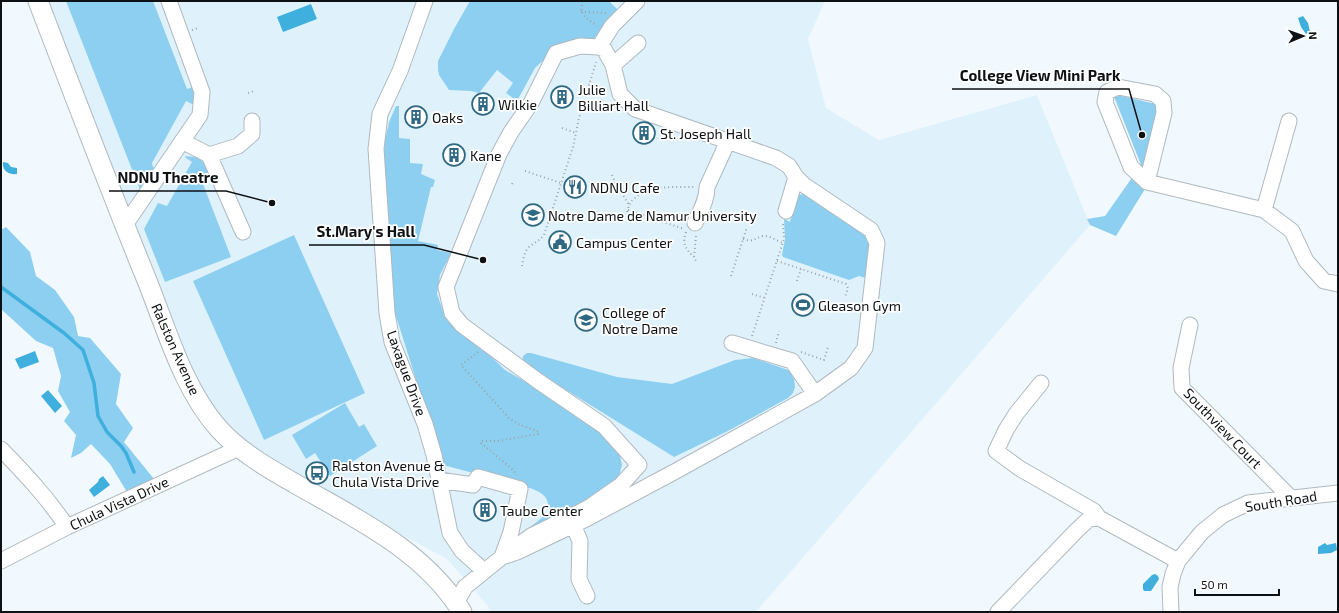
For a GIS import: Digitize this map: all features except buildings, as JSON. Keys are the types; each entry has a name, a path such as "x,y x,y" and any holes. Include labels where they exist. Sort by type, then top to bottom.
{"main road":[{"name":"Ralston Avenue","path":"38,1 124,225 181,365 197,398 220,429 239,448 281,476 373,528 393,542 412,556 430,573 459,607"}],"street":[{"path":"124,225 200,115 202,92 169,1"},
{"name":"Laxague Drive","path":"425,1 400,71 380,114 376,149 387,313 392,342 425,424 434,455 450,533 462,550 484,571"},
{"path":"459,607 465,587 484,571 531,536 578,514 591,506 621,484 638,465 604,426 538,381 462,325 452,313 446,287 499,154 511,132 531,103 556,53 580,46 602,42 612,26 637,1"},
{"path":"502,557 518,552 580,522 815,394 851,368 865,348 878,244 871,230 804,185 796,177 790,166 776,158 635,109 620,94 613,65 604,49 602,42"},
{"path":"613,65 638,43"},
{"path":"1146,182 1164,113 1163,101 1155,94 1118,87 1107,92 1105,102 1131,167 1146,182 1264,210 1292,231 1306,261 1324,281 1338,284"},
{"path":"209,155 238,146 252,134 252,121"},
{"path":"1264,210 1289,121"},
{"path":"182,141 209,155 243,232"},
{"path":"695,223 705,203 707,187 728,141"},
{"path":"786,211 796,177"},
{"name":"Southview Court","path":"1190,325 1181,368 1182,388 1292,498"},
{"path":"732,342 792,361 815,394"},
{"path":"1041,383 1016,414 996,451 1019,468 1094,511 1099,518 1178,561"},
{"name":"Chula Vista Drive","path":"1,561 67,527 239,448"},
{"path":"1,449 53,506 67,527"},
{"path":"439,480 473,485 478,477 520,489 511,532 502,557"},
{"name":"South Road","path":"1171,612 1170,587 1178,561 1202,532 1223,515 1248,503 1338,493"},
{"path":"998,612 1077,530 1089,519 1099,518"},
{"path":"580,522 579,579 588,596"}],"path":[{"path":"580,10 583,1"},
{"path":"580,10 585,12 625,13"},
{"path":"522,266 525,252 544,235 561,183 602,42 600,28 586,18 580,10"},
{"path":"248,93 254,91"},
{"path":"562,128 576,133"},
{"path":"525,170 561,183"},
{"path":"612,175 614,182 629,205"},
{"path":"697,264 683,240 686,230 628,211 629,205 634,198 650,190 681,187 707,187"},
{"path":"752,338 784,239 783,220 786,211"},
{"path":"694,257 696,242 695,223"},
{"path":"731,276 747,228"},
{"path":"743,238 751,241 766,236 782,243"},
{"path":"777,261 846,284 848,288 845,297"},
{"path":"787,268 788,264"},
{"path":"797,281 801,269"},
{"path":"752,294 765,298"},
{"path":"776,343 779,331"},
{"path":"488,344 461,365 509,418 518,424 539,432 538,434 498,441 481,441 481,443 517,475 521,482 520,489"}],"shaded area":[{"name":"College of Notre Dame","path":"38,1 825,1 808,39 826,108 879,140 1037,95 1090,225 756,612 489,612 488,606 447,559 232,444 203,415"},
{"path":"66,1 153,1 187,89 195,86 194,105 186,101 152,163 153,167 159,171 142,195"},
{"path":"470,1 609,1 619,11 597,38 571,44 552,52 535,68 517,101 506,93 513,83 497,70 479,93 449,90 439,75 438,61"},
{"path":"311,4 317,19 283,32 277,17"},
{"path":"1303,16 1308,23 1310,32 1306,34 1301,27 1298,18"},
{"path":"1113,94 1160,105 1145,189 1116,236 1090,225 1087,219 1105,216 1141,165"},
{"path":"396,106 399,106 399,138 410,139 410,163 423,164 421,174 435,180 433,187 431,187 418,241 438,245 437,250 451,253 440,275 437,294 442,308 450,319 464,330 505,370 562,403 612,442 620,456 622,465 619,476 612,487 520,535 548,513 547,500 542,494 530,488 443,465 395,313 385,217 383,163 385,141 389,122"},
{"path":"185,156 198,158 203,161 209,172 200,176 231,257 165,282 144,229 158,203 167,206 192,162"},
{"path":"3,162 8,163 11,167 17,168 17,174 7,172 4,168"},
{"path":"804,194 864,232 871,242 869,279 859,276 849,280 783,257 782,255 785,239 784,219 790,222 797,195"},
{"path":"6,227 30,252 36,276 55,290 74,317 78,336 90,338 121,374 116,404 133,428 124,442 154,479 127,492 110,464 91,444 81,453 71,458 76,435 64,421 70,412 58,391 61,376 53,348 36,341 1,309 1,230"},
{"path":"294,235 365,393 264,440 193,281"},
{"path":"35,351 39,362 20,369 15,359"},
{"path":"527,353 617,377 672,384 735,360 753,358 788,370 794,379 795,387 793,393 788,398 728,431 674,457 534,370 523,360 523,356"},
{"path":"48,390 62,406 55,413 41,396"},
{"path":"345,403 359,427 364,424 377,446 330,476 315,453 306,459 292,435"},
{"path":"103,476 110,485 94,497 89,490"},
{"path":"1325,543 1327,545 1336,543 1337,550 1331,553 1318,554 1318,547"},
{"path":"1155,574 1159,579 1151,591 1144,591 1143,584"}],"waterway":[{"path":"1,287 64,333 83,350 94,383 98,416 107,432 126,453 134,472"}],"place":[{"name":"Julie Billiart Hall","path":"562,97"},
{"name":"Wilkie","path":"483,104"},
{"name":"Oaks","path":"416,117"},
{"name":"St. Joseph Hall","path":"644,133"},
{"name":"College View Mini Park","path":"1142,135"},
{"name":"Kane","path":"454,155"},
{"name":"NDNU Cafe","path":"575,187"},
{"name":"NDNU Theatre","path":"272,203"},
{"name":"Notre Dame de Namur University","path":"533,215"},
{"name":"Campus Center","path":"560,242"},
{"name":"St.Mary's Hall","path":"483,260"},
{"name":"Gleason Gym","path":"803,305"},
{"name":"College of Notre Dame","path":"586,320"},
{"name":"Ralston Avenue & Chula Vista Drive","path":"317,473"},
{"name":"Taube Center","path":"485,510"}]}
